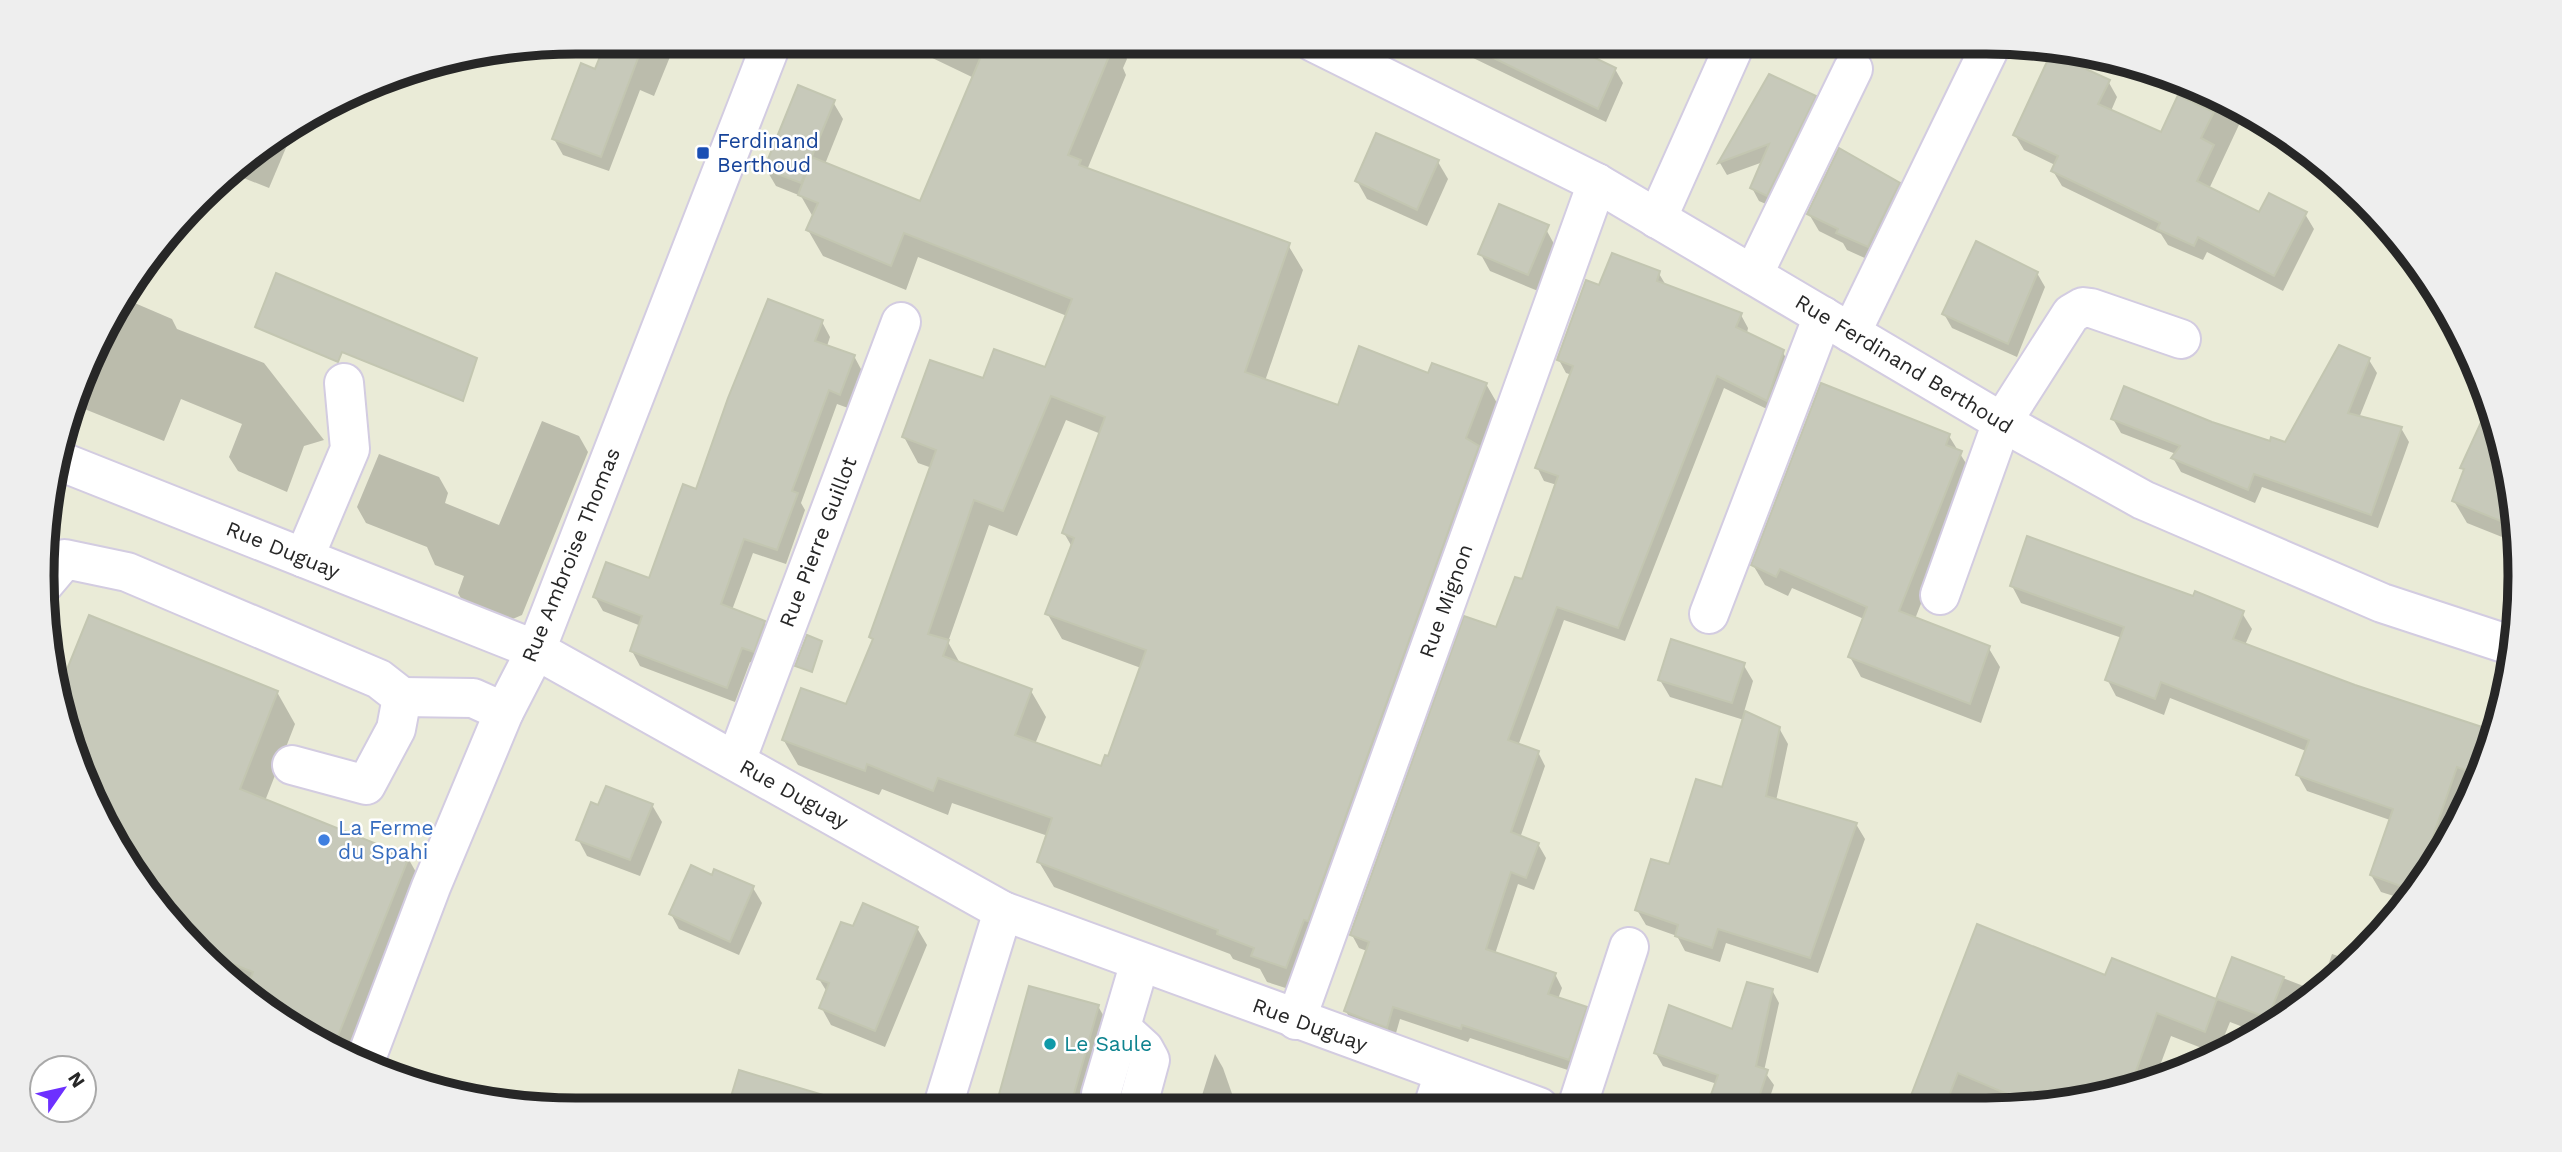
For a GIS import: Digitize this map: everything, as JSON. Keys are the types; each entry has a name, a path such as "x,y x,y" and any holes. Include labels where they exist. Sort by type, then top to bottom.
{"street":[{"name":"Rue Ambroise Thomas","path":"367,1054 431,887 504,712 536,650 767,54"},
{"name":"Rue Ferdinand Berthoud","path":"1337,54 1597,183 2002,422 2143,500 2382,603 2503,643"},
{"path":"1657,219 1731,54"},
{"path":"1709,614 1837,325 1986,54"},
{"path":"1753,275 1853,69"},
{"name":"Rue Mignon","path":"1296,1020 1597,183"},
{"path":"1940,595 2002,422 2071,314 2083,307 2181,339"},
{"name":"Rue Pierre Guillot","path":"736,761 901,322"},
{"path":"304,558 349,449 344,383"},
{"name":"Rue Duguay","path":"66,464 536,650 1003,911 1296,1020 1439,1090 1486,1098"},
{"path":"54,572 65,559 127,572 379,679 402,697 473,698 504,712"},
{"path":"292,765 366,785 396,729 402,697"},
{"path":"945,1098 1003,911"},
{"path":"1580,1098 1629,947"},
{"path":"1101,1094 1140,962"},
{"path":"1121,1028 1144,1049 1150,1060 1140,1098"}],"building":[{"path":"601,54 640,54 601,157 552,139 581,63 595,69"},
{"path":"982,54 1110,54 1068,155 1081,160 1079,165 1290,243 1245,372 1338,405 1359,346 1428,373 1432,363 1487,383 1466,438 1479,446 1308,921 1304,920 1286,968 1251,956 1254,948 1217,934 1218,930 1037,862 1052,818 938,778 933,791 867,764 865,771 782,740 801,688 846,704 873,639 869,637 936,450 902,437 930,360 983,378 994,349 1045,367 1072,299 904,233 891,266 806,230 818,203 798,195 812,157 920,201","holes":["1051,396 1105,417 1062,533 1074,538 1045,614 1146,650 1108,756 1105,755 1101,766 1015,735 1032,689 943,656 949,640 928,634 974,500 1003,511"]},
{"path":"1486,54 1587,54 1616,68 1598,109"},
{"path":"2049,58 2069,61 2110,80 2098,104 2161,132 2178,95 2214,112 2201,138 2214,145 2197,181 2259,212 2269,193 2307,212 2274,276 2198,237 2194,246 2157,229 2160,223 2051,171 2058,156 2013,135"},
{"path":"1769,74 1816,96 1767,196 1750,188 1769,144 1718,163"},
{"path":"798,85 835,100 801,183 764,169"},
{"path":"1376,133 1439,160 1417,210 1355,181"},
{"path":"1839,148 1900,183 1868,247 1836,233 1838,229 1807,214"},
{"path":"1499,204 1549,225 1528,275 1478,254"},
{"path":"1976,241 2038,272 2008,344 1942,314"},
{"path":"1612,253 1660,271 1657,281 1742,313 1736,327 1784,350 1767,401 1717,376 1618,628 1557,607 1508,740 1539,751 1511,832 1539,843 1526,878 1511,872 1486,949 1556,973 1548,994 1587,1007 1569,1060 1462,1025 1461,1029 1393,1007 1387,1028 1344,1011 1369,942 1350,935 1464,616 1496,627 1515,577 1522,579 1558,476 1535,468 1573,366 1557,360 1586,280 1599,285"},
{"path":"276,273 477,358 463,401 342,352 338,362 255,327"},
{"path":"768,299 823,320 815,341 855,355 840,395 829,390 792,491 798,493 777,550 744,539 721,604 765,621 754,652 742,648 727,688 630,651 642,616 593,597 606,562 649,578 683,484 696,489 728,398"},
{"path":"2339,345 2370,358 2348,413 2402,427 2371,515 2254,474 2248,490 2171,458 2180,446 2111,419 2124,386 2212,422 2270,441 2271,437 2285,442"},
{"path":"1821,383 1950,434 1946,445 1962,451 1899,611 1990,646 1970,704 1848,657 1867,607 1780,569 1776,577 1751,565"},
{"path":"2483,418 2498,474 2505,523 2452,501 2464,469 2460,468"},
{"path":"2027,536 2193,596 2195,591 2244,611 2233,639 2355,685 2485,728 2470,772 2457,767 2426,856 2405,888 2370,875 2393,809 2296,775 2309,740 2161,682 2155,699 2105,680 2124,627 2010,586"},
{"path":"89,615 278,691 240,789 409,857 337,1040 258,990 249,982 253,972 224,960 162,894 124,837 108,807 82,744 64,677"},
{"path":"807,635 822,641 812,672 795,666"},
{"path":"1671,639 1745,663 1732,703 1658,680"},
{"path":"1745,711 1780,727 1766,796 1857,823 1810,958 1718,929 1712,948 1675,936 1678,925 1635,910 1651,859 1669,864 1696,779 1722,787"},
{"path":"606,786 653,804 630,860 576,840 591,802 598,805"},
{"path":"691,865 712,875 714,869 754,886 730,942 669,914"},
{"path":"863,903 918,927 875,1031 819,1008 829,983 817,979 841,922 853,926"},
{"path":"1977,924 2105,975 2112,958 2216,999 2232,957 2284,977 2270,1014 2265,1017 2217,999 2205,1032 2157,1013 2134,1076 2088,1088 2015,1097 1958,1073 1948,1098 1910,1098"},
{"path":"1747,982 1773,989 1756,1066 1768,1070 1759,1098 1710,1098 1718,1075 1654,1053 1669,1005 1732,1029"},
{"name":"Le Saule","path":"1029,986 1099,1005 1073,1098 998,1098"},
{"path":"739,1070 833,1098 731,1098"}],"place":[{"name":"Ferdinand Berthoud","path":"703,153"},
{"name":"La Ferme du Spahi","path":"324,840"},
{"name":"Le Saule","path":"1050,1044"}]}
